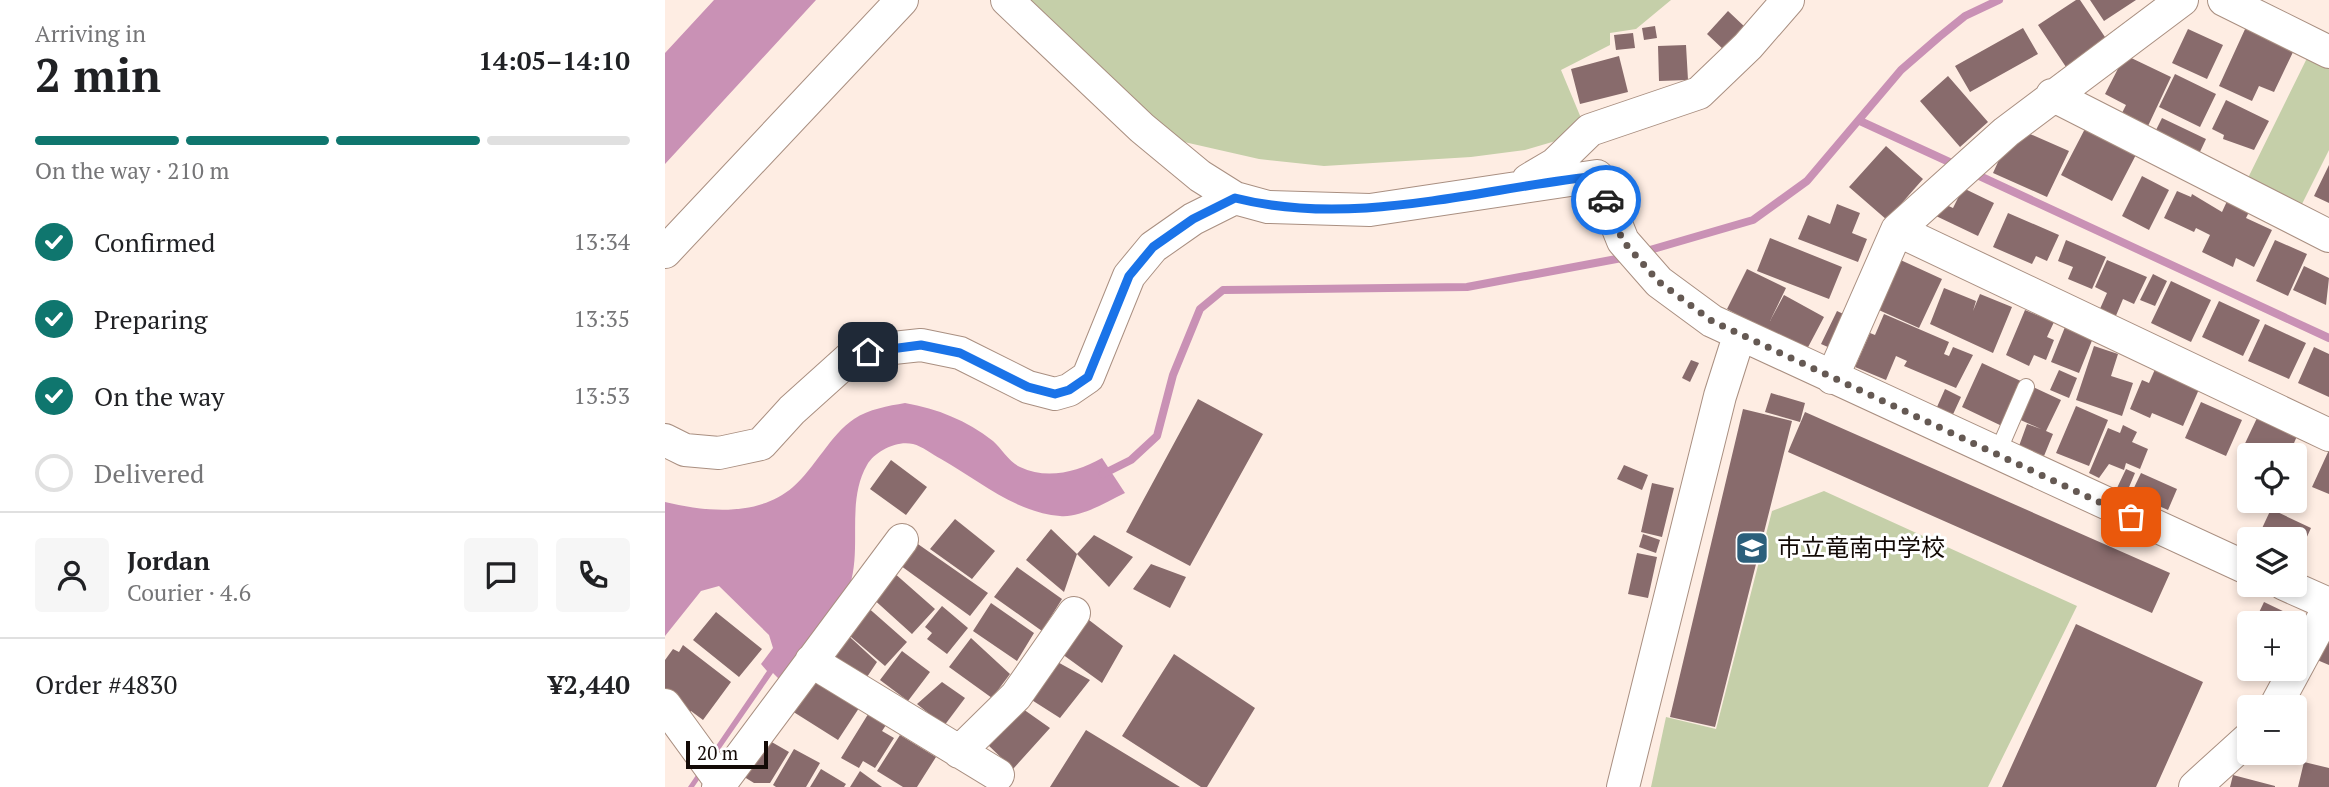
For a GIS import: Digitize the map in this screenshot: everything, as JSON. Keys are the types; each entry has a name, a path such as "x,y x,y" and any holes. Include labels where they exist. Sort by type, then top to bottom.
{"street":[{"path":"665,252 902,0"},
{"path":"1007,0 1142,128 1200,176 1235,198 1268,207 1370,210 1562,179 1597,176 1623,241 1659,282 1726,328 2237,564"},
{"path":"1517,187 1555,164 1590,130 1699,93 1748,46 1788,0"},
{"path":"1832,378 1897,230 2052,95 2182,0"},
{"path":"2224,0 2329,52"},
{"path":"2052,95 2329,236"},
{"path":"665,440 685,450 719,453 761,444 792,410 852,356 884,349 921,345 960,353 1028,387 1055,394 1069,390 1088,377 1129,276 1153,247 1193,219 1235,198"},
{"path":"1897,230 2329,435"},
{"path":"1623,787 1720,396 1726,328"},
{"path":"665,705 721,784 902,540"},
{"path":"2281,695 2329,605 2307,595"},
{"path":"959,752 1016,696 1074,613"},
{"path":"811,662 998,775"},
{"path":"2195,787 2237,749"}],"lane":[{"path":"1997,454 2026,387"}],"green space":[{"path":"1031,0 1671,0 1636,29 1610,33 1610,45 1561,70 1581,118 1559,140 1525,150 1471,157 1324,166 1259,159 1171,139"},
{"path":"2310,52 2329,62 2329,150 2299,210 2246,182"},
{"path":"1824,491 2077,606 1988,787 1651,787 1666,717 1716,729 1772,511"}],"shaded area":[{"path":"714,0 816,0 665,164 665,53"},
{"path":"905,403 962,421 993,441 1016,465 1030,471 1062,473 1102,458 1125,493 1093,509 1076,515 1060,516 1012,502 916,445 894,445 881,451 867,465 857,494 855,555 850,585 779,679 773,673 694,787 688,787 767,671 761,664 773,648 769,635 719,586 701,591 665,636 665,502 714,510 748,508 779,497 793,487 837,434 854,419 872,410"}],"building":[{"path":"2080,0 2107,40 2066,67 2038,25"},
{"path":"2090,0 2136,0 2104,21"},
{"path":"1728,11 1746,28 1725,51 1707,34"},
{"path":"1655,26 1657,38 1644,40 1642,28"},
{"path":"2246,27 2294,50 2274,92 2259,86 2252,101 2219,86"},
{"path":"2023,28 2038,54 1970,92 1955,66"},
{"path":"2188,29 2223,45 2207,79 2172,63"},
{"path":"1633,33 1635,48 1616,50 1614,35"},
{"path":"1686,45 1688,80 1659,81 1658,46"},
{"path":"2125,55 2171,77 2148,126 2122,113 2126,105 2105,94"},
{"path":"1619,56 1628,92 1580,104 1571,69"},
{"path":"2175,74 2216,94 2200,127 2159,107"},
{"path":"1948,76 1988,122 1960,147 1920,101"},
{"path":"2226,100 2269,121 2254,150 2223,139 2224,135 2212,129"},
{"path":"2162,118 2206,139 2198,156 2153,136"},
{"path":"2089,121 2140,147 2112,201 2061,175"},
{"path":"2014,127 2069,151 2047,197 1993,173"},
{"path":"1886,146 1923,179 1887,220 1849,187"},
{"path":"2329,165 2329,203 2314,196"},
{"path":"2142,176 2169,190 2149,230 2122,216"},
{"path":"1963,188 1994,203 1978,236 1936,216 1942,203 1953,208"},
{"path":"2177,191 2191,197 2192,194 2222,212 2228,199 2250,210 2246,218 2272,230 2254,267 2236,258 2233,267 2202,252 2210,235 2196,228 2194,232 2164,218"},
{"path":"1837,204 1860,213 1852,233 1867,239 1858,262 1798,239 1808,215 1830,224"},
{"path":"2008,213 2059,235 2047,261 2036,256 2032,264 1993,247"},
{"path":"1770,238 1842,267 1829,299 1757,271"},
{"path":"2066,240 2106,257 2092,289 2068,279 2073,267 2058,261"},
{"path":"2275,240 2307,254 2288,296 2256,281"},
{"path":"1894,257 1942,279 1919,328 1872,307"},
{"path":"2107,260 2147,277 2134,304 2123,299 2115,318 2099,311 2107,293 2095,287"},
{"path":"2304,266 2329,278 2326,305 2293,290"},
{"path":"1747,269 1786,288 1770,321 1784,295 1824,317 1806,351 1727,309"},
{"path":"2153,274 2167,281 2155,306 2140,300"},
{"path":"2171,281 2211,300 2191,342 2151,323"},
{"path":"1944,288 1976,301 1973,311 1980,294 2012,307 1993,353 1930,324"},
{"path":"2219,301 2260,320 2243,356 2202,337"},
{"path":"2025,310 2054,322 2047,337 2054,340 2046,360 2034,355 2029,366 2006,355"},
{"path":"1837,311 1852,318 1837,351 1821,344"},
{"path":"1884,314 1949,342 1944,354 1949,356 1953,347 1973,355 1956,388 1904,366 1907,361 1896,356 1886,380 1855,367 1870,333 1875,335"},
{"path":"2265,324 2306,343 2289,379 2248,361"},
{"path":"2065,327 2093,338 2079,373 2051,362"},
{"path":"2094,346 2118,354 2111,376 2133,383 2122,416 2076,400"},
{"path":"2314,347 2329,354 2329,397 2298,383"},
{"path":"1691,360 1699,363 1690,382 1682,378"},
{"path":"1982,363 2025,383 2004,427 1962,407"},
{"path":"2156,367 2200,387 2183,426 2152,413 2150,418 2130,409 2142,380 2149,383"},
{"path":"2059,370 2077,378 2069,398 2050,390"},
{"path":"2031,386 2061,400 2046,431 2053,434 2044,456 2019,446 2027,424 2041,429 2016,418"},
{"path":"1945,389 1961,397 1949,423 1933,416"},
{"path":"1771,393 1805,403 1800,422 1765,412"},
{"path":"1198,399 1263,434 1190,566 1126,532"},
{"path":"2201,402 2242,420 2226,456 2185,438"},
{"path":"2076,406 2108,420 2089,466 2056,453"},
{"path":"1743,409 1792,421 1715,727 1670,717"},
{"path":"1805,412 2170,573 2152,613 1788,452"},
{"path":"2257,418 2297,436 2294,443 2245,443"},
{"path":"2123,425 2137,432 2132,442 2148,449 2140,469 2126,463 2124,470 2109,464 2099,478 2089,473 2108,428 2120,433"},
{"path":"2329,450 2329,494 2312,487"},
{"path":"891,460 927,487 906,515 870,489"},
{"path":"1624,465 1648,475 1642,490 1617,479"},
{"path":"2126,469 2135,473 2127,492 2117,488"},
{"path":"2141,473 2177,489 2168,510 2131,494"},
{"path":"1652,483 1674,488 1662,537 1641,532"},
{"path":"2269,513 2279,513 2311,528 2307,537 2307,527 2263,527"},
{"path":"955,519 995,551 972,579 930,549"},
{"path":"1051,529 1077,554 1064,592 1026,560"},
{"path":"1643,534 1660,540 1656,553 1639,547"},
{"path":"1094,535 1133,557 1109,587 1077,554"},
{"path":"915,542 988,593 970,616 897,563"},
{"path":"1637,553 1657,557 1648,598 1628,594"},
{"path":"1151,564 1186,577 1170,608 1133,589"},
{"path":"1017,567 1062,599 1042,631 994,597"},
{"path":"893,572 935,609 912,634 870,596"},
{"path":"2264,602 2283,611 2260,611"},
{"path":"991,603 1034,633 1017,661 973,631"},
{"path":"865,605 907,642 885,666 844,631"},
{"path":"942,606 968,628 947,654 927,639 932,633 925,627"},
{"path":"716,612 762,649 739,677 693,640"},
{"path":"1089,620 1123,646 1102,683 1062,654"},
{"path":"2329,621 2329,665 2310,657"},
{"path":"2076,624 2203,682 2156,787 2002,787"},
{"path":"840,628 877,662 863,683 824,656"},
{"path":"971,638 1010,674 992,698 949,667"},
{"path":"683,645 731,682 703,720 691,711 682,721 665,692 665,660 673,649 679,652"},
{"path":"902,651 930,672 908,701 880,680"},
{"path":"1174,654 1255,708 1207,787 1201,787 1122,736"},
{"path":"1054,660 1090,680 1060,718 1027,697"},
{"path":"815,676 861,705 838,740 792,711"},
{"path":"942,682 965,698 944,726 917,704"},
{"path":"1023,709 1050,728 1013,769 986,743"},
{"path":"870,711 888,722 882,731 894,738 875,768 863,761 859,768 841,758"},
{"path":"1086,730 1180,787 1050,787"},
{"path":"900,735 936,757 917,787 903,787 877,771"},
{"path":"763,737 789,752 770,783 754,783 741,775"},
{"path":"794,749 820,763 806,787 776,787 773,785"},
{"path":"2307,763 2329,768 2329,787 2298,787 2303,765"},
{"path":"821,769 846,784 844,787 810,787"},
{"path":"860,771 882,787 850,787"},
{"path":"2233,775 2275,786 2275,787 2230,787"}],"waterway":[{"path":"1643,252 1753,220 1807,181 1901,70 1965,16 1999,0"},
{"path":"1860,121 1958,166"},
{"path":"1973,173 2329,338"},
{"path":"1103,474 1131,460 1157,436 1173,375 1200,309 1223,290 1467,287 1627,257"}],"way so far":[{"path":"1606,200 1623,241 1659,282 1712,321 1739,336 2131,517"}],"place":[{"name":"市立竜南中学校","path":"1752,548"}],"route":[{"path":"868,352 921,345 960,353 1028,387 1055,394 1079,385 1088,377 1129,276 1153,247 1193,219 1235,198 1268,207 1370,210 1562,179 1597,176 1606,200"}]}
